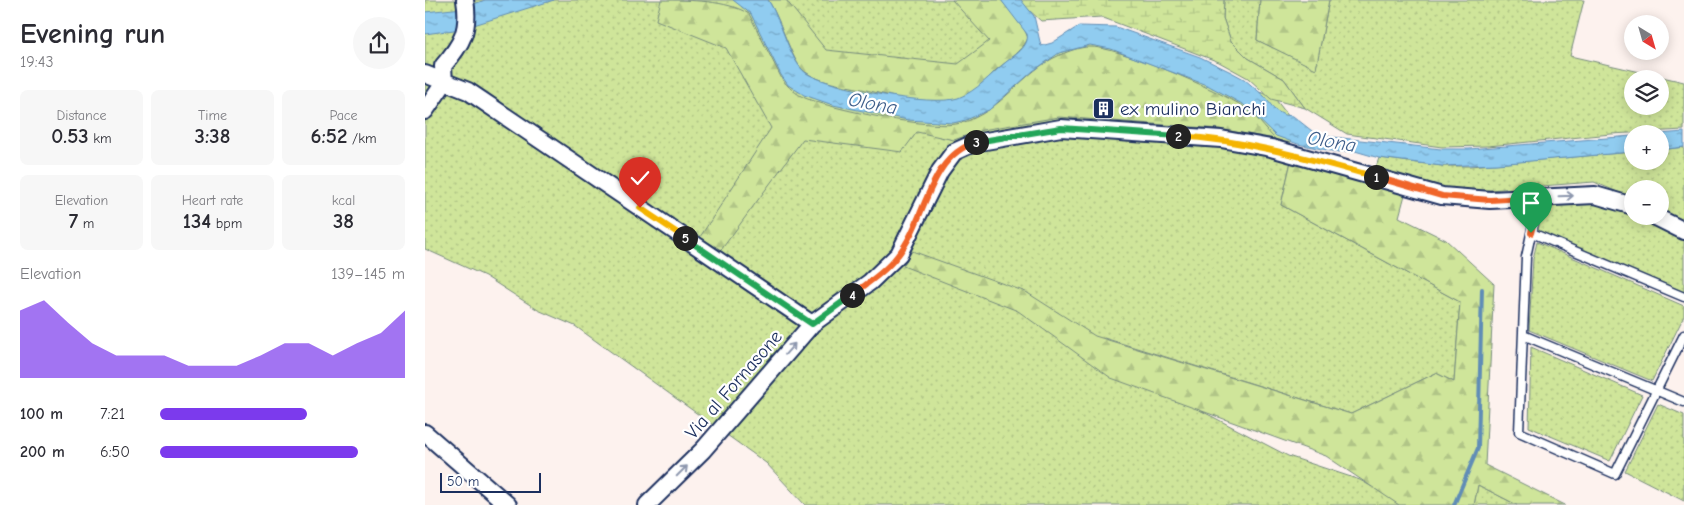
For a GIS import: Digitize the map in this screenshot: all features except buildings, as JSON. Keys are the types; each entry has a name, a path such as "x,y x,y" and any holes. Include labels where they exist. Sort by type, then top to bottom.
{"street":[{"path":"425,111 445,83 443,66 457,50 465,35 465,2"},
{"name":"Via al Fornasone","path":"425,74 469,91 812,324 703,450 647,505"},
{"path":"812,324 870,282 899,254 940,171 955,152 975,142 1061,128 1221,139 1271,148 1442,196 1490,200 1595,195 1624,203"},
{"path":"1669,224 1684,231"},
{"path":"425,433 508,505"}],"lane":[{"path":"1539,197 1526,257 1519,432 1615,474 1684,335"},
{"path":"1531,233 1684,297"},
{"path":"1523,335 1684,402"}],"green space":[{"path":"425,0 1010,0 1038,49 1120,30 1202,76 1273,96 1296,126 1286,156 1292,157 1281,205 1460,302 1454,382 1436,373 1351,414 1104,338 1096,356 1288,456 1360,480 1404,505 805,505 766,463 575,326 538,310 485,276 425,249"},
{"path":"661,0 719,3 740,9 749,14 782,79 790,87 805,98 818,103 859,113 907,122 948,125 961,123 975,118 988,110 1047,62 1071,51 1089,47 1102,48 1143,61 1232,100 1248,110 1275,139 1219,129 1059,117 982,130 954,140 917,132 902,152 803,139 721,250 700,237 771,128 726,48 656,20"},
{"path":"768,0 786,0 826,50 958,64 989,41 952,0 1001,0 1022,24 1028,38 1018,52 996,70 983,84 961,98 933,102 904,99 832,83 804,71 795,59"},
{"path":"1018,0 1224,0 1223,18 1231,41 1248,58 1284,79 1305,108 1271,99 1248,78 1219,62 1101,17 1041,21"},
{"path":"1224,0 1260,0 1257,40 1316,68 1329,0 1584,0 1570,56 1631,70 1624,70 1624,115 1669,115 1669,79 1684,82 1684,130 1669,131 1669,125 1624,125 1624,133 1488,146 1442,147 1347,134 1305,108 1284,79 1248,58 1231,41 1223,18"},
{"path":"1260,0 1329,0 1316,69 1257,40"},
{"path":"1684,147 1684,220 1669,214 1669,180 1624,180 1624,195 1594,182 1489,190 1447,190 1374,173 1379,158 1442,166 1470,166 1624,153 1624,170 1669,170 1669,149"},
{"path":"1292,157 1406,191 1399,217 1446,240 1494,284 1485,465 1565,505 1517,505 1478,485 1474,505 1399,505 1326,456 1111,378 1018,311 903,266 912,251 1026,292 1095,336 1351,414 1436,373 1454,382 1460,302 1281,205"},
{"path":"1593,201 1624,210 1624,225 1659,225 1684,238 1684,292 1538,231 1543,202"},
{"path":"1537,242 1684,306 1684,316 1652,381 1529,330 1533,259"},
{"path":"1531,347 1642,395 1610,461 1529,427"},
{"path":"1658,404 1684,415 1684,501 1625,471"},
{"path":"1478,485 1517,505 1474,505"}],"water":[{"path":"485,0 554,0 461,29 425,34 425,12 463,8"},
{"name":"Olona","path":"733,0 768,0 795,60 806,73 818,79 857,90 905,98 945,100 958,98 971,91 1017,54 1026,43 1027,34 1001,0 1021,0 1034,16 1041,46 1052,43 1079,26 1116,27 1200,57 1231,72 1244,79 1264,96 1275,110 1284,115 1293,116 1312,131 1324,136 1441,149 1469,149 1624,137 1624,153 1497,164 1442,166 1379,158 1355,151 1336,152 1298,144 1276,136 1244,105 1209,86 1111,49 1090,45 1059,53 1033,71 989,110 966,120 953,123 908,120 833,105 804,95 788,85 781,75 751,14"},
{"path":"1684,132 1684,147 1669,149 1669,133"}],"waterway":[{"path":"1454,505 1478,448 1482,289"}],"place":[{"name":"ex mulino Bianchi","path":"1104,108"}],"route":[{"path":"640,208 812,324 870,282 899,254 940,171 955,152 975,142 1061,128 1221,139 1271,148 1442,196 1490,200 1539,197 1531,233"}]}
